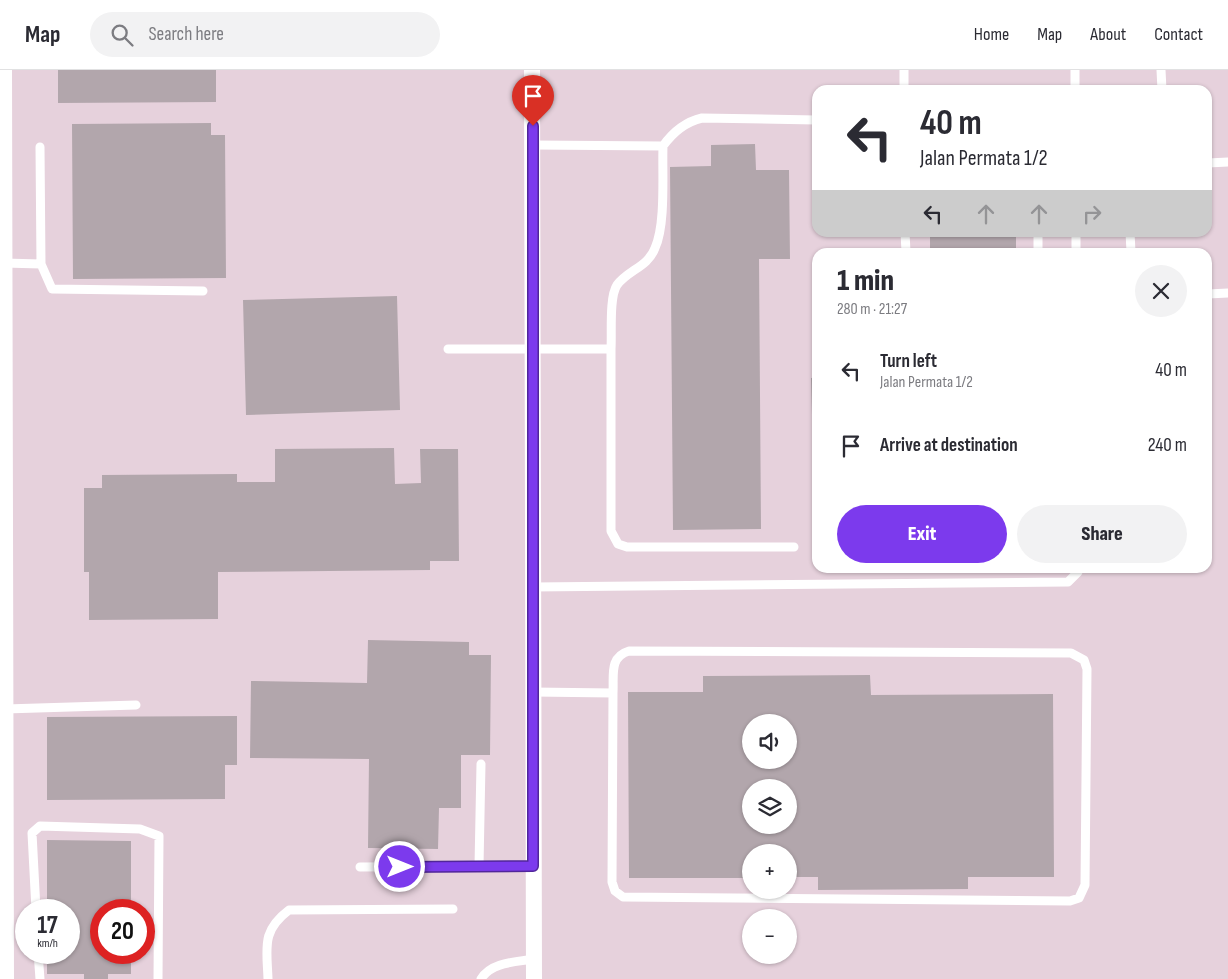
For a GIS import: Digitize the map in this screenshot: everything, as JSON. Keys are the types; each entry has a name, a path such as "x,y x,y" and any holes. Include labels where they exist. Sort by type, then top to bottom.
{"street":[{"path":"4,70 2,192 4,262 5,709 3,924 6,979"},
{"path":"532,70 534,979"}],"lane":[{"path":"904,70 904,85"},
{"path":"1075,70 1075,85"},
{"path":"1161,70 1162,85"},
{"path":"794,547 627,547 618,544 611,531 611,349 613,295 618,284 645,264 655,249 660,228 663,146 671,135 690,121 702,118 812,120"},
{"path":"533,145 663,146"},
{"path":"40,147 42,264 52,289 203,291"},
{"path":"1212,163 1228,162"},
{"path":"4,262 42,264"},
{"path":"1212,294 1228,293"},
{"path":"448,349 611,349"},
{"path":"533,587 1068,582 1077,573"},
{"path":"629,651 1071,654 1084,660 1087,669 1085,885 1079,898 1070,901 623,897 615,891 612,882 613,693 614,661 620,654 629,651"},
{"path":"533,692 613,693"},
{"path":"5,709 136,705"},
{"path":"479,866 481,764"},
{"path":"35,899 32,833 40,826 140,829 159,836 158,979"},
{"path":"360,867 533,866"},
{"path":"268,979 268,934 277,921 289,910 453,909"},
{"path":"481,979 486,972 500,965 534,959"},
{"path":"39,964 40,979"}],"shaded area":[{"path":"0,70 1228,70 1228,979 0,979"}],"building":[{"path":"58,70 216,70 216,102 58,103"},
{"path":"211,123 211,135 225,135 226,278 73,279 72,124"},
{"path":"755,144 756,170 789,170 790,259 759,259 761,529 673,530 670,167 711,166 711,145"},
{"path":"930,237 1016,237 1016,248 930,248"},
{"path":"397,296 400,410 246,415 243,300"},
{"path":"811,378 812,378 812,415"},
{"path":"394,448 395,484 421,483 420,449 458,449 459,561 430,561 430,570 218,572 218,619 89,620 89,572 84,572 84,488 102,488 102,475 237,474 237,482 275,482 275,449"},
{"path":"368,640 469,642 469,655 491,655 490,755 461,755 461,808 439,808 438,849 368,848 369,759 250,758 251,681 367,683"},
{"path":"870,675 871,695 1053,694 1054,877 968,877 968,889 818,890 818,877 797,877 797,844 742,844 742,878 629,878 628,692 703,692 703,676"},
{"path":"237,716 237,765 225,765 225,799 47,800 47,717"},
{"path":"47,840 131,841 131,899 90,899 90,964 131,964 131,974 108,974 108,979 84,979 84,974 47,974 47,964 80,964 80,899 47,899"}],"route":[{"path":"400,867 533,866 533,126"}]}
